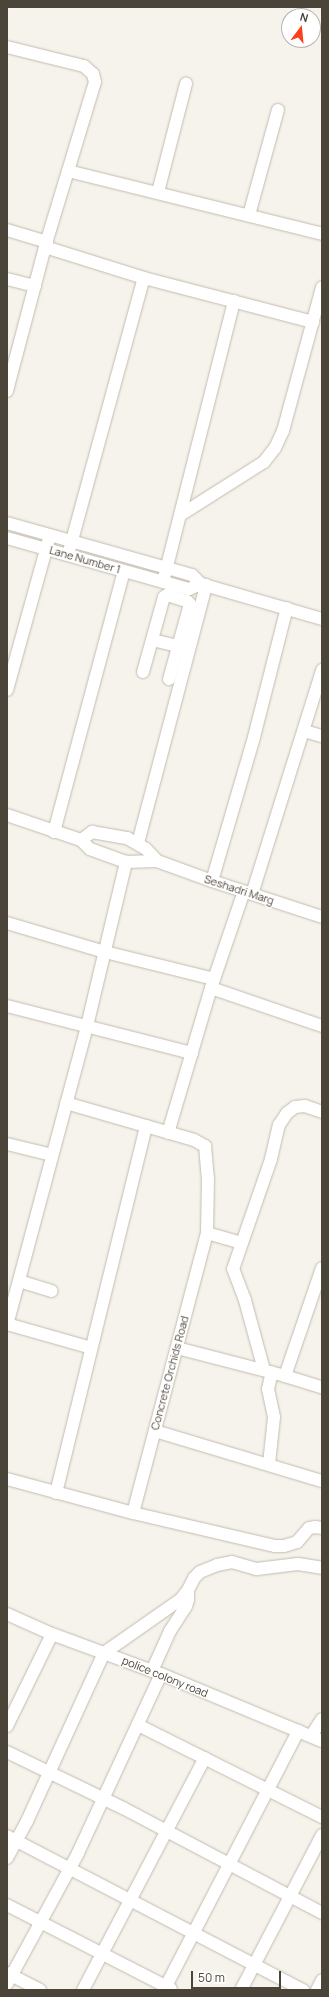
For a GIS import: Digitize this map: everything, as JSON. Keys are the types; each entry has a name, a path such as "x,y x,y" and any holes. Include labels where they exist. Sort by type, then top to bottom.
{"street":[{"path":"7,47 84,66 93,74 95,82 46,245 7,391"},
{"path":"158,192 186,84"},
{"path":"249,215 278,110"},
{"path":"68,171 158,192 322,234"},
{"path":"7,230 46,245 144,278 313,322"},
{"path":"68,555 144,278"},
{"path":"7,279 35,286"},
{"path":"182,514 264,462 275,448 283,431 322,287"},
{"path":"163,582 182,514 234,302"},
{"path":"7,523 192,575 204,585 322,619"},
{"path":"7,690 50,535"},
{"name":"Lane Number 1","path":"7,538 189,589 204,585"},
{"path":"54,832 124,571"},
{"path":"138,842 184,648 204,585"},
{"path":"144,672 164,597 167,595 190,603 184,648 169,679"},
{"path":"212,881 254,737 287,608"},
{"path":"152,640 184,648"},
{"path":"66,1103 168,1133 212,983 248,893 304,731 322,670"},
{"path":"304,731 322,736"},
{"name":"Seshadri Marg","path":"7,815 81,840 90,849 126,862 157,861 212,881 322,917"},
{"name":"Seshadri Marg","path":"81,840 92,832 127,838 138,842 157,861"},
{"path":"91,1348 7,1324 14,1282 52,1155 87,1026 126,862"},
{"path":"7,923 212,983 322,1026"},
{"path":"7,1006 192,1053"},
{"path":"269,1464 274,1418 268,1389 268,1371 245,1300 233,1269 271,1158 279,1124 287,1113 295,1107 304,1106 322,1112"},
{"path":"56,1493 146,1126"},
{"name":"Concrete Orchids Road","path":"133,1513 207,1233 208,1178 205,1146 194,1140 168,1133"},
{"path":"7,1144 52,1155"},
{"path":"207,1233 242,1243"},
{"path":"285,1376 322,1268"},
{"path":"14,1282 52,1291"},
{"path":"177,1348 268,1371 322,1387"},
{"path":"155,1431 322,1481"},
{"path":"7,1479 133,1513 275,1546 284,1546 297,1542 309,1528 322,1528"},
{"path":"7,1858 12,1838 50,1772 104,1653 181,1599 188,1590 194,1578 200,1572 217,1565 232,1562 257,1569 298,1564 322,1568"},
{"path":"40,1990 9,1977 42,1922 104,1799 138,1725 170,1630 186,1606 188,1590"},
{"name":"police colony road","path":"7,1614 52,1634 157,1672 322,1741"},
{"path":"7,1726 52,1634"},
{"path":"310,1736 322,1719"},
{"path":"138,1725 322,1817"},
{"path":"7,1905 42,1922 167,1989 194,1933 298,1731"},
{"path":"7,1752 104,1799 322,1913"},
{"path":"83,1990 205,1758"},
{"path":"241,1990 322,1835"},
{"path":"12,1838 303,1990"},
{"path":"317,1990 322,1980"}]}
